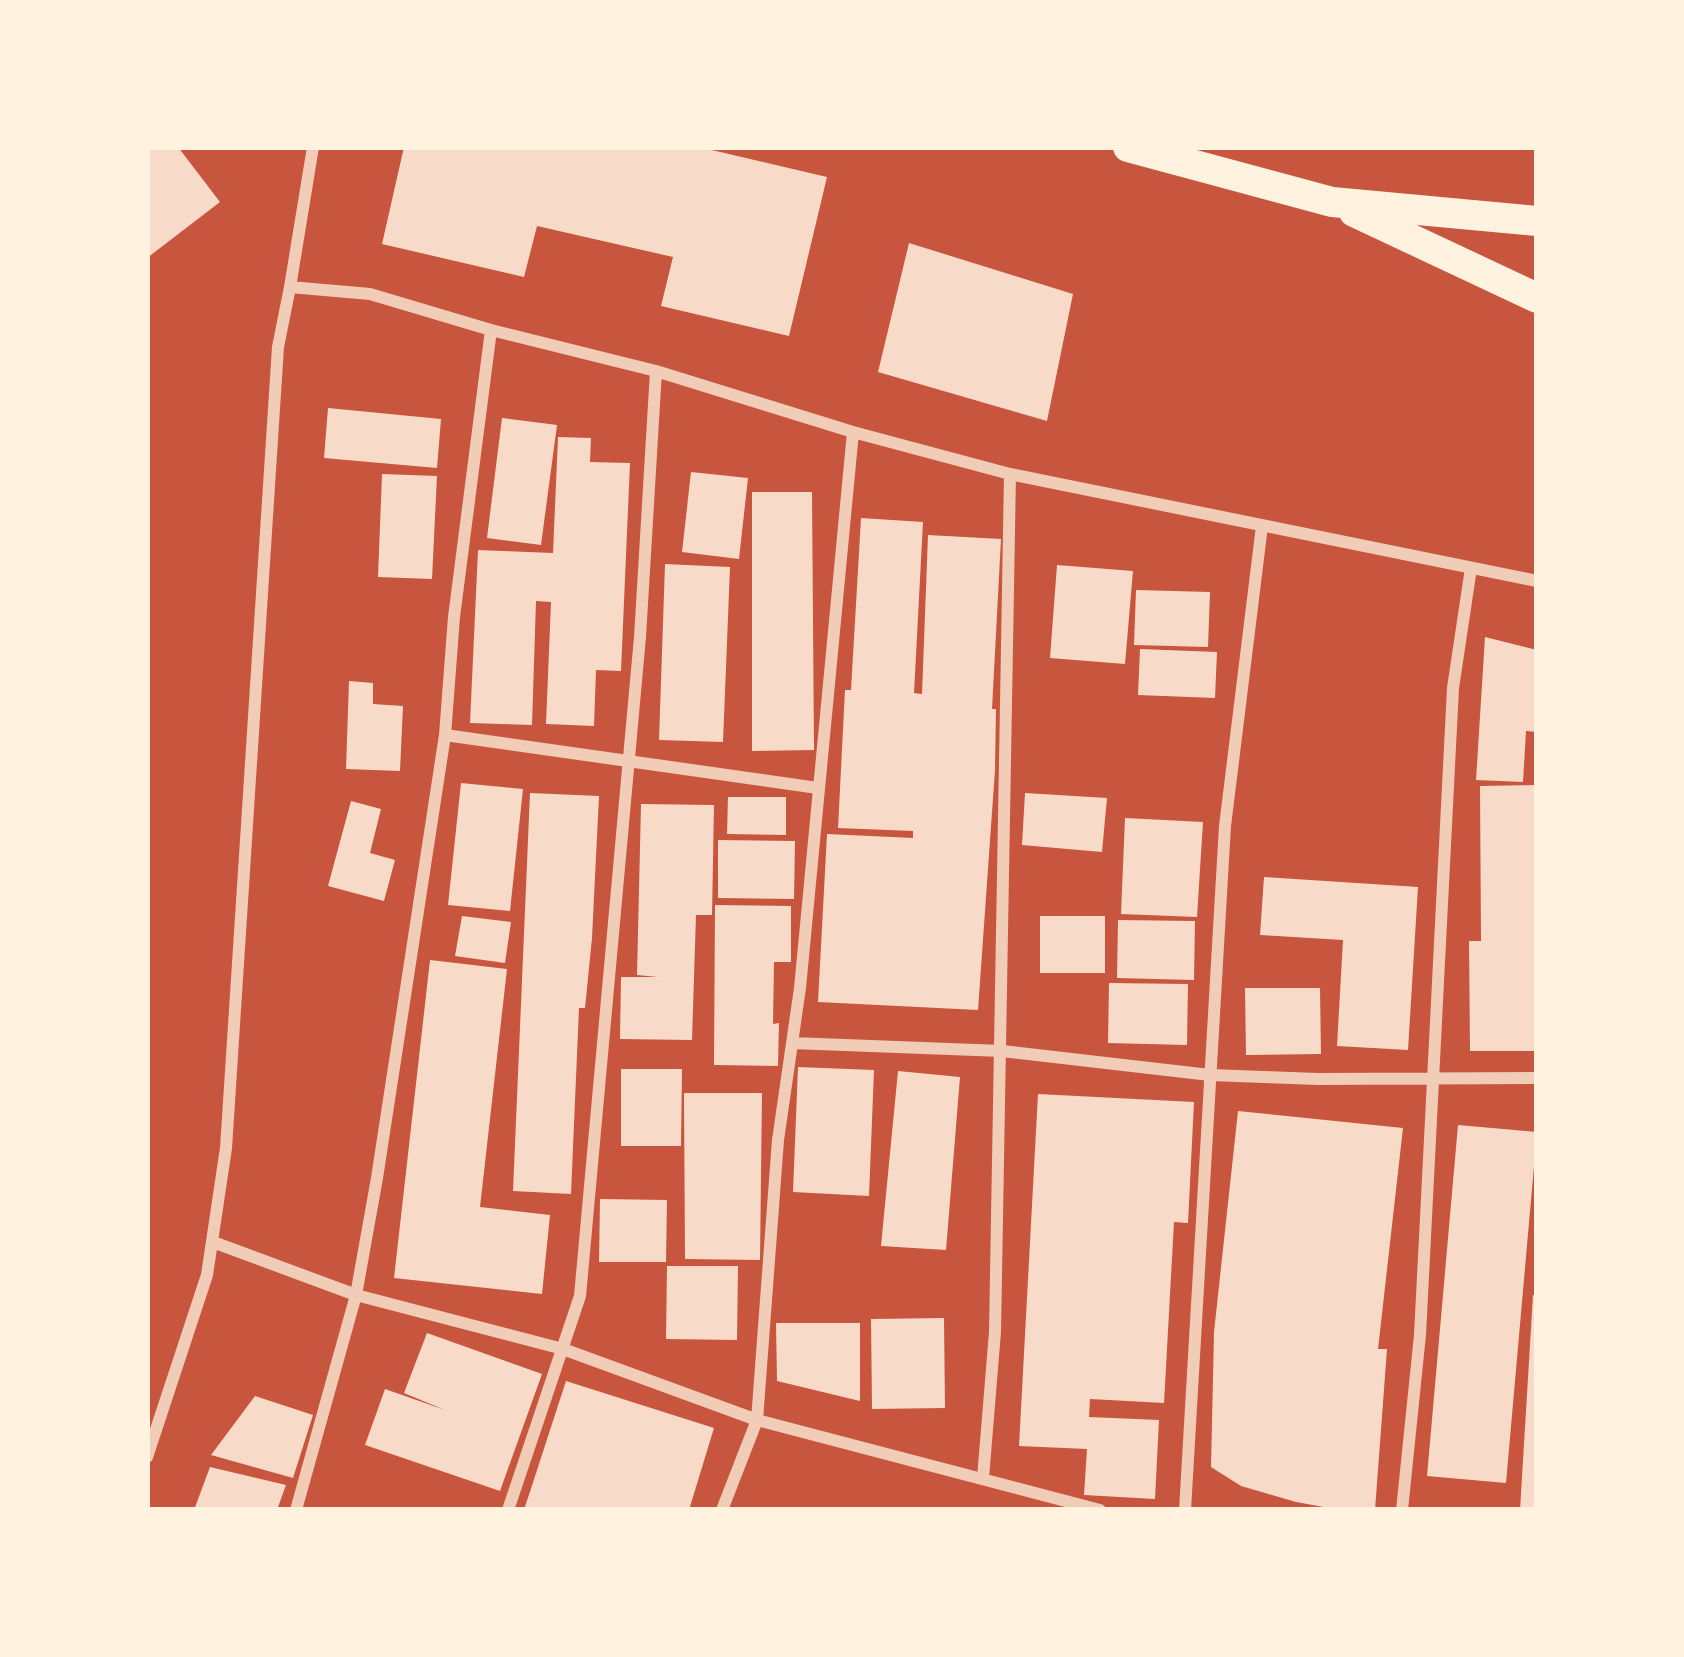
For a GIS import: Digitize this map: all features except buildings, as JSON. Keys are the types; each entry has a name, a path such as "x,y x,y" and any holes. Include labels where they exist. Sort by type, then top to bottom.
{"main road":[{"path":"1128,147 1332,202 1537,298"},
{"path":"1332,202 1537,220"}],"street":[{"path":"147,1457 207,1275 226,1148 278,347 313,147"},
{"path":"290,287 370,294 491,330 656,370 853,432 1010,474 1537,581"},
{"path":"296,1510 356,1294 445,735 454,617 491,330"},
{"path":"508,1510 580,1296 628,761 656,370"},
{"path":"722,1510 758,1420 778,1140 792,1043 853,432"},
{"path":"983,1478 995,1332 1010,474"},
{"path":"1185,1510 1225,826 1262,526"},
{"path":"1402,1510 1420,1335 1453,688 1471,568"},
{"path":"445,735 818,788"},
{"path":"792,1043 1002,1051 1210,1075 1537,1078"},
{"path":"213,1242 356,1294 563,1349 758,1420 1100,1510"}]}
